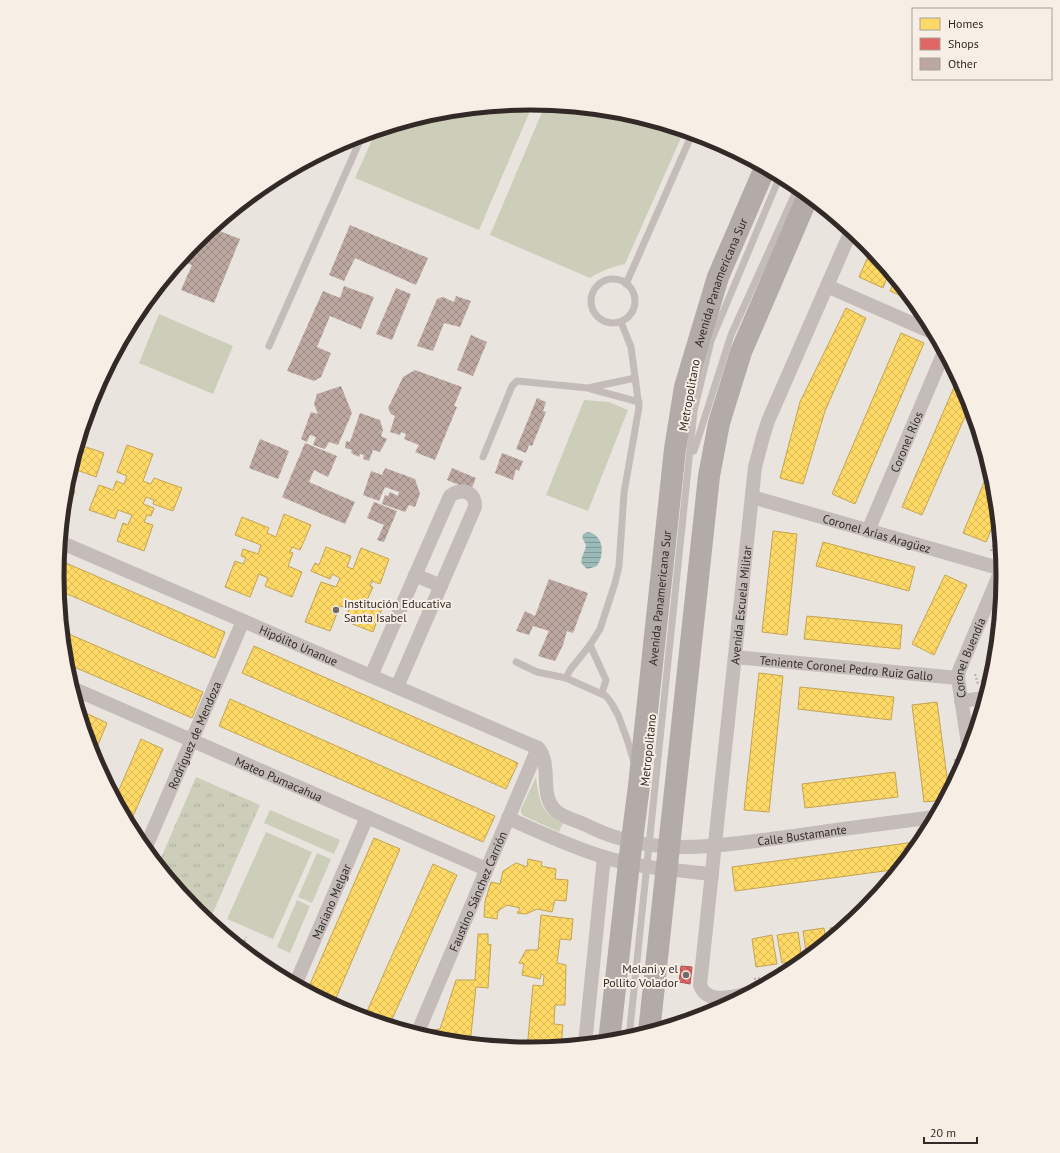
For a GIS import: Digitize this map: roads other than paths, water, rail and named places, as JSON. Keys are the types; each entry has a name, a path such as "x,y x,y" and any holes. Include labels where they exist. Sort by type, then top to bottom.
{"main road":[{"name":"Avenida Panamericana Sur","path":"649,1027 648,855 639,786 674,456 685,387 718,277 763,173"},
{"name":"Avenida Panamericana Sur","path":"611,1036 648,855 709,476 719,423 741,352 806,201"}],"street":[{"name":"Avenida Escuela Militar","path":"731,996 719,998 706,995 700,985 755,467 763,437 849,237"},
{"path":"827,286 925,330"},
{"name":"Coronel Ríos","path":"868,531 941,358"},
{"path":"371,676 450,496 454,492 467,492 475,501 475,508 397,688"},
{"name":"Coronel Arias Aragüez","path":"752,497 996,567"},
{"name":"Hipólito Unanue","path":"65,544 538,748"},
{"path":"415,575 441,586"},
{"name":"Coronel Buendía","path":"967,738 958,678 961,665 996,584"},
{"name":"Rodríguez de Mendoza","path":"147,841 243,621"},
{"name":"Teniente Coronel Pedro Ruiz Gallo","path":"735,657 958,678"},
{"name":"Mateo Pumacahua","path":"79,692 486,869"},
{"path":"961,701 979,699"},
{"path":"538,748 544,763 547,796 555,810 589,827 619,839 648,855 712,874"},
{"name":"Faustino Sánchez Carrión","path":"418,1029 538,748"},
{"name":"Mariano Melgar","path":"297,980 367,817"},
{"path":"508,818 576,848 604,857 648,855"},
{"name":"Calle Bustamante","path":"648,855 929,818"},
{"path":"585,1040 604,857"}],"lane":[{"path":"626,284 690,139"},
{"path":"269,346 359,143"},
{"name":"Metropolitano","path":"630,1032 690,464 694,411 711,340 778,182"},
{"name":"Metropolitano","path":"690,464 731,335 795,193"},
{"path":"613,280 626,284 633,294 634,301 631,313 621,322 607,322 600,319 591,308 590,301 595,288 600,283 613,280"},
{"path":"566,678 570,670 590,645 602,623 617,575 624,493 639,414 639,402 631,347 621,322"},
{"path":"588,388 635,378"},
{"path":"483,457 512,386 517,381 588,388 629,398 639,402"},
{"path":"590,645 606,680 602,693"},
{"path":"516,662 537,672 566,678 606,696 612,704 627,739 639,786"}],"water":[{"path":"588,532 597,537 600,541 602,551 600,562 597,566 588,569 582,564 581,561 586,545 583,539 583,534"}],"place":[{"name":"Institución Educativa Santa Isabel","path":"336,610"},
{"name":"Melani y el Pollito Volador","path":"686,975"}]}
